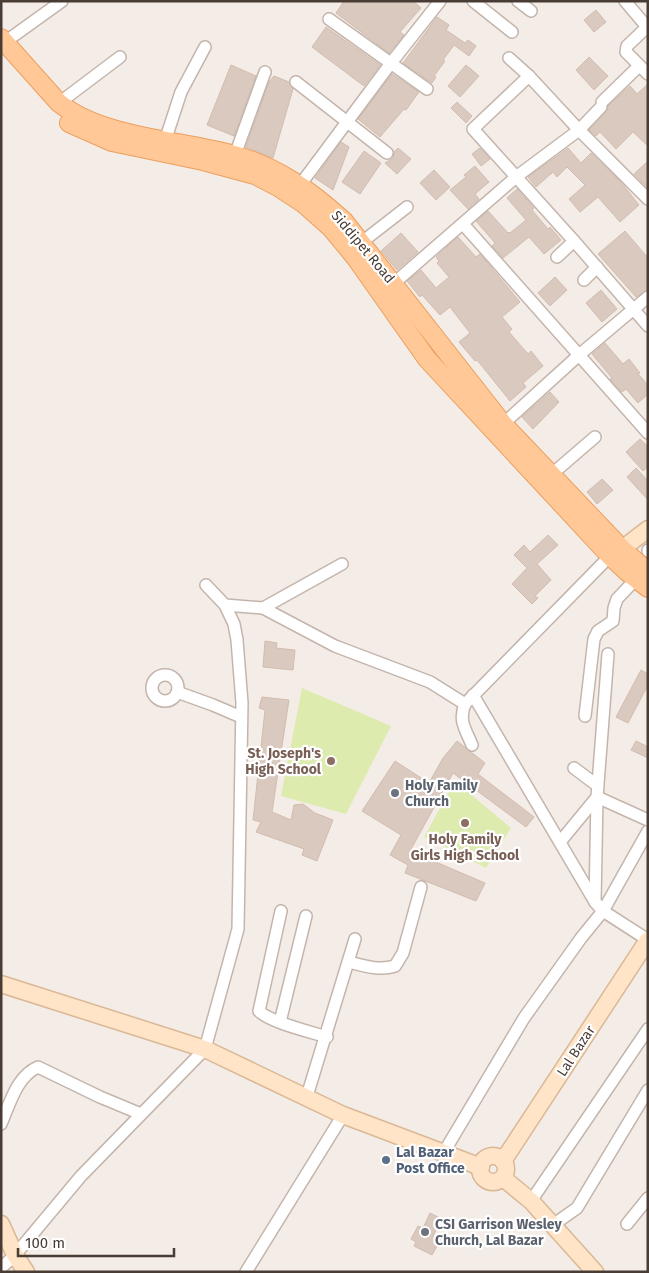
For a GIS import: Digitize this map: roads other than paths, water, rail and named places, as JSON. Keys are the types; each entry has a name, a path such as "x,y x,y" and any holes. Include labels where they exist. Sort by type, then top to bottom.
{"main road":[{"name":"Siddipet Road","path":"2,45 59,103 71,111 106,127 234,155 276,171 318,197 344,220 503,424 552,474 616,552"},
{"name":"Siddipet Road","path":"2,45 46,105 60,117 82,129 112,142 203,161 255,175 304,204 331,228 427,359 644,580"},
{"path":"616,552 648,530"},
{"name":"Lal Bazar","path":"503,1161 648,940"},
{"path":"1,984 205,1049 307,1096 343,1115 481,1167"},
{"path":"490,1157 498,1157 503,1161 506,1171 503,1178 497,1181 486,1179 482,1174 481,1167 484,1160 490,1157"},
{"path":"503,1178 531,1201 595,1272"},
{"path":"1,1224 15,1255 26,1272"}],"street":[{"path":"2,45 62,1"},
{"path":"473,1 512,32"},
{"path":"518,1 531,11"},
{"path":"625,1 647,27 627,46 626,52 648,74"},
{"path":"300,185 434,3"},
{"path":"330,19 427,89"},
{"path":"165,141 181,92 205,47"},
{"path":"59,103 120,57"},
{"path":"509,58 529,76 579,130 648,199"},
{"path":"394,284 516,177 579,130 639,66"},
{"path":"234,155 265,72"},
{"path":"529,76 473,129 648,326"},
{"path":"296,82 388,153"},
{"path":"362,242 407,207"},
{"path":"463,224 648,433"},
{"path":"557,257 574,241"},
{"path":"584,280 597,267"},
{"path":"503,424 579,355 648,297"},
{"path":"552,474 595,437"},
{"path":"472,745 461,720 461,712 465,704 616,552"},
{"path":"264,608 342,564"},
{"path":"585,716 594,639 598,631 613,621 617,599 644,580"},
{"path":"1,1268 15,1255 81,1176 205,1049 238,929 241,717 237,640 234,624 225,605 206,585"},
{"path":"225,605 264,608 335,646 430,682 465,704"},
{"path":"599,906 597,791 608,654"},
{"path":"177,692 241,717"},
{"path":"473,695 599,906 648,940"},
{"path":"574,768 597,791 648,820"},
{"path":"560,842 597,791"},
{"path":"444,1152 524,1018 581,938 599,906 648,831"},
{"path":"348,962 378,969 395,966 403,953 422,886"},
{"path":"281,911 259,1011 262,1015 280,1022 326,1037"},
{"path":"280,1022 306,916"},
{"path":"307,1096 355,939"},
{"path":"531,1201 648,1029"},
{"path":"1,1124 19,1084 30,1070 38,1067 100,1097 141,1114"},
{"path":"553,1225 577,1208 648,1090"},
{"path":"246,1272 343,1115"},
{"path":"627,1224 648,1198"}],"place":[{"name":"St. Joseph's High School","path":"331,761"},
{"name":"Holy Family Church","path":"395,793"},
{"name":"Holy Family Girls High School","path":"465,823"},
{"name":"Lal Bazar Post Office","path":"386,1160"},
{"name":"CSI Garrison Wesley Church, Lal Bazar","path":"425,1232"}]}
